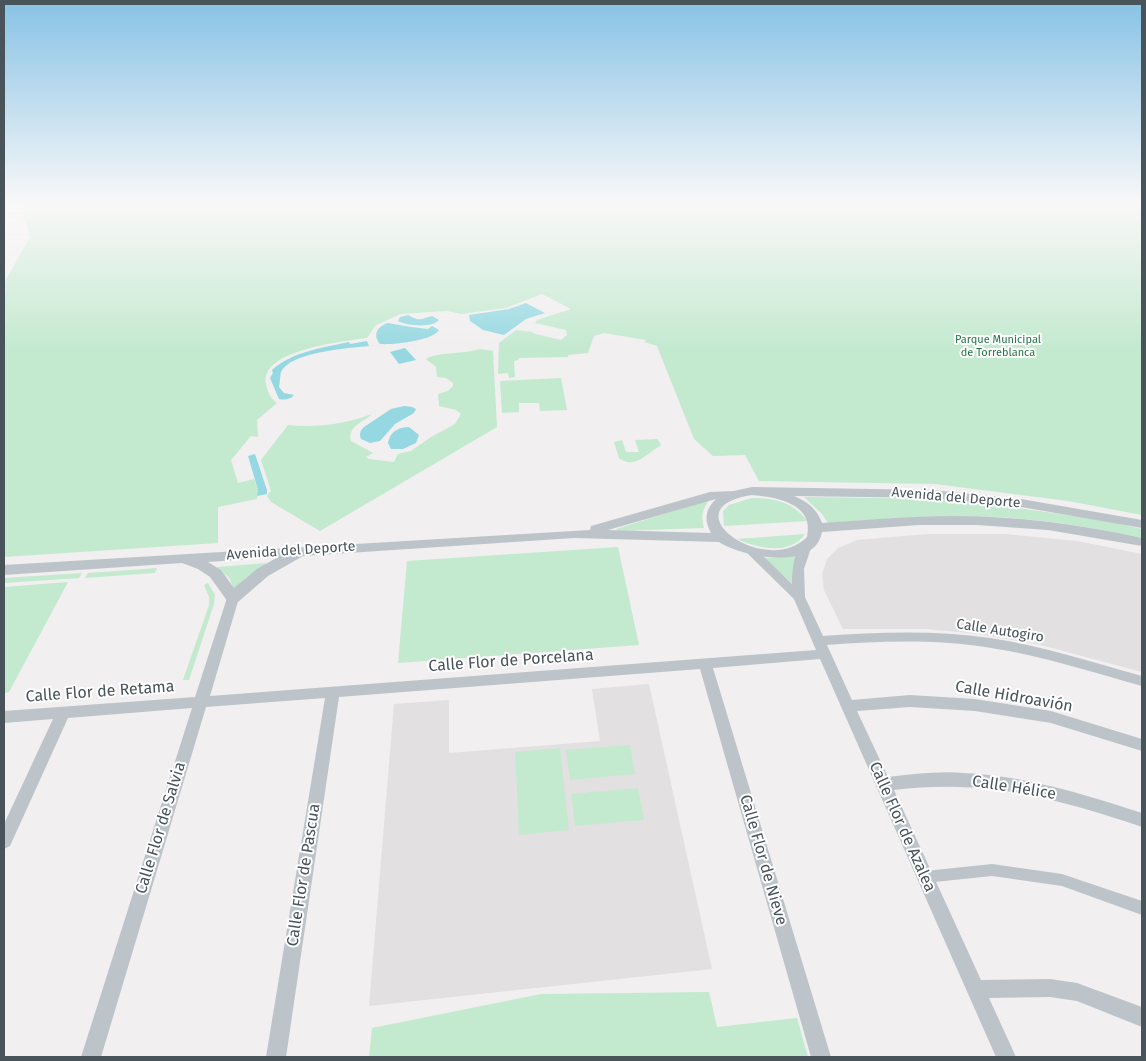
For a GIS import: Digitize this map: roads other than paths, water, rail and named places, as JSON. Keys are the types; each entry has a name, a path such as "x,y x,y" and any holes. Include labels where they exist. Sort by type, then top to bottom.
{"street":[{"path":"752,491 782,495 796,501 807,509 814,518 816,528 813,538 806,546 798,569 799,596 752,552 718,533 712,518 714,511 724,498 752,491"},
{"name":"Avenida del Deporte","path":"768,492 932,494 1021,503 1142,524"},
{"name":"Avenida del Deporte","path":"578,534 710,496 738,493"},
{"name":"Avenida del Deporte","path":"816,528 904,522 1006,522 1061,528 1142,542"},
{"name":"Avenida del Deporte","path":"4,570 578,534 670,535 724,538"},
{"path":"752,552 782,554 806,546"},
{"path":"173,559 199,563 222,579 233,598 249,581 273,564 307,550"},
{"name":"Calle Flor de Azalea","path":"799,596 1006,1057"},
{"name":"Calle Flor de Salvia","path":"91,1057 233,598"},
{"name":"Calle Autogiro","path":"822,647 885,636 968,640 1052,656 1142,681"},
{"name":"Calle Flor de Porcelana","path":"200,702 705,663 822,647"},
{"name":"Calle Flor de Nieve","path":"705,663 821,1057"},
{"name":"Calle Flor de Pascua","path":"276,1057 333,692"},
{"name":"Calle Hidroavión","path":"848,706 910,701 975,705 1051,717 1142,745"},
{"name":"Calle Flor de Retama","path":"4,717 200,702"},
{"path":"4,840 63,712"},
{"name":"Calle Hélice","path":"883,784 937,779 991,782 1050,791 1142,820"},
{"path":"925,878 992,870 1062,880 1142,908"},
{"path":"976,989 1050,988 1078,992 1142,1016"}],"water":[{"path":"526,303 545,313 526,319 504,335 483,330 470,321 469,315 509,309"},
{"path":"408,315 415,319 432,316 439,320 436,323 419,325 398,321 400,317"},
{"path":"388,323 428,329 432,326 439,330 435,334 421,340 380,344 376,337 377,331 381,326"},
{"path":"367,341 369,346 321,352 287,365 281,372 279,387 284,393 294,395 291,398 279,399 270,378 273,373 272,370 290,358 319,348 349,342 350,344"},
{"path":"405,348 416,360 399,364 390,352"},
{"path":"404,406 416,409 414,413 395,424 380,441 370,443 361,439 360,433 364,427 391,409"},
{"path":"409,427 419,435 416,443 403,449 391,449 388,443 393,433 398,429"},
{"path":"255,454 267,490 267,494 257,496 258,490 248,456"}],"park label":[{"name":"Parque Municipal de Torreblanca","path":"998,346"}]}
